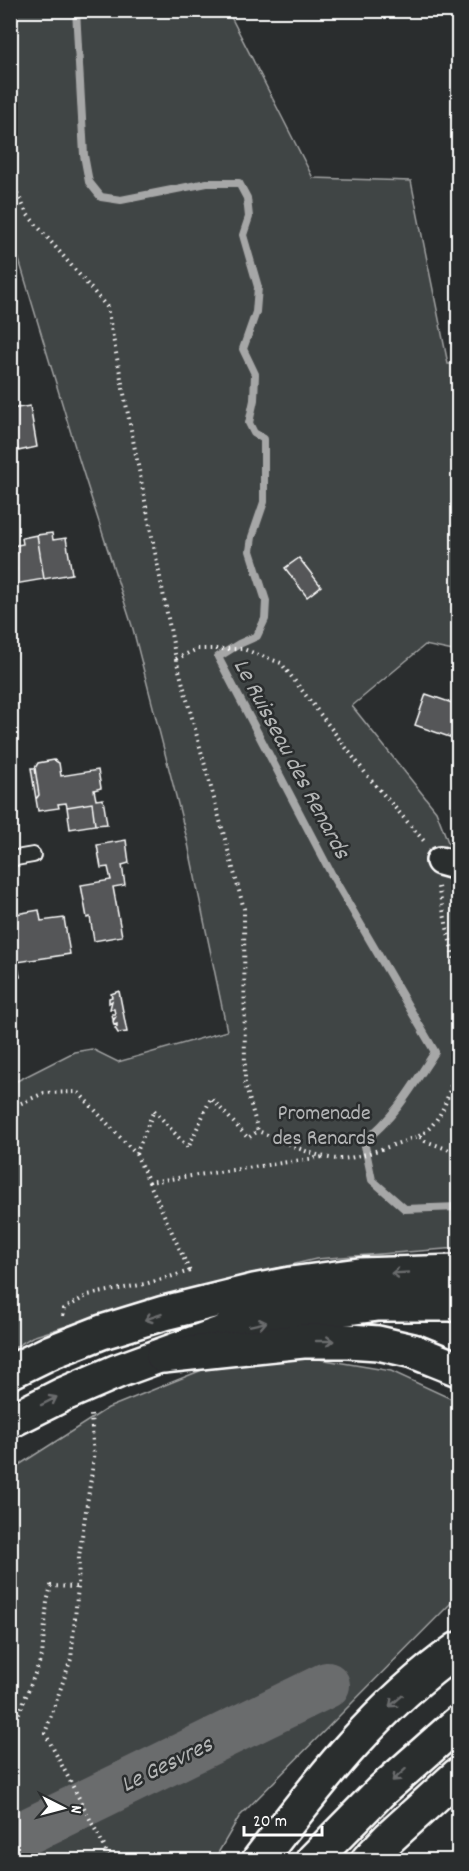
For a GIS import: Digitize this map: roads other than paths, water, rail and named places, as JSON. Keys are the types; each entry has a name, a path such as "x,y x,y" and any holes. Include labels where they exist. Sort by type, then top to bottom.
{"main road":[{"path":"10,1371 102,1332 164,1313 254,1291 359,1275 459,1272"},
{"path":"10,1421 45,1402 89,1383 236,1328 303,1314 378,1304 459,1304"},
{"path":"163,1356 303,1341 348,1341 378,1343 413,1351 459,1368"},
{"path":"259,1860 320,1781 377,1717 452,1651"},
{"path":"313,1860 380,1792 459,1723"},
{"path":"368,1860 459,1775"}],"lane":[{"path":"10,859 33,855"}],"waterway":[{"name":"Le Ruisseau des Renards","path":"76,10 84,155 89,182 101,197 121,200 207,183 239,183 247,198 249,217 243,235 258,287 256,312 243,349 255,374 254,400 249,423 254,433 264,439 264,502 252,537 250,551 266,601 265,619 257,636 218,657 333,877 435,1052 395,1111 364,1141 372,1180 405,1209 458,1207"},
{"name":"Le Gesvres","path":"10,1848 22,1834 327,1685"}],"park label":[{"name":"Promenade des Renards","path":"324,1124"}]}
